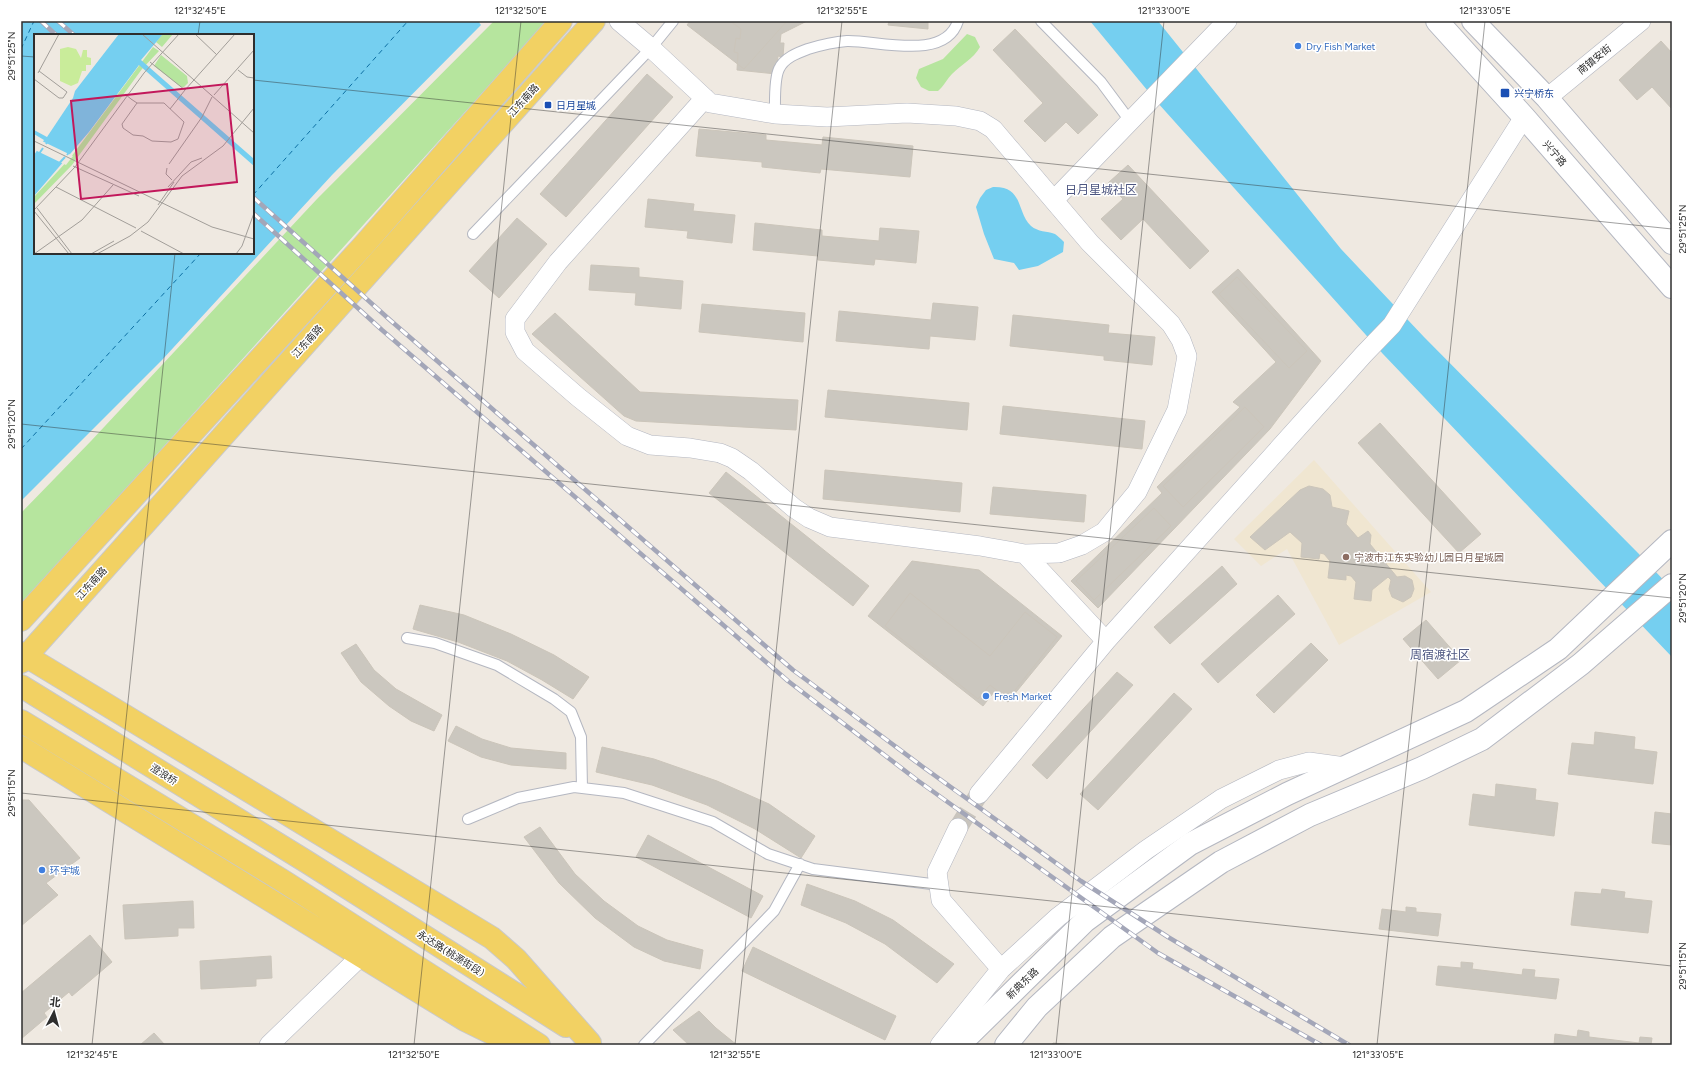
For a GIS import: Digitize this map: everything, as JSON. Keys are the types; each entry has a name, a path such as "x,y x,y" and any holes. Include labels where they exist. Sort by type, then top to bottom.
{"main road":[{"path":"21,620 363,246 561,21"},
{"name":"江东南路","path":"23,657 594,21"},
{"name":"兴宁路","path":"1437,21 1672,287"},
{"path":"1473,21 1547,98 1672,242"},
{"name":"新典东路","path":"959,1045 1085,921 1190,844 1288,794 1466,711 1558,649 1672,541"},
{"path":"1006,1045 1037,1007 1112,937 1221,862 1310,815 1422,768 1482,739 1582,664 1672,585"},
{"path":"23,657 492,938 516,959 592,1044"},
{"name":"澄浪桥","path":"21,686 307,862"},
{"path":"21,721 283,881 539,1045"},
{"path":"21,747 465,1020 516,1045"},
{"name":"永达路(桃源街段)","path":"307,862 592,1044"}],"street":[{"path":"619,21 651,48 710,103 774,114 827,117 907,113 956,116 980,121 993,129 1004,140 1090,243 1171,324 1181,340 1187,356 1177,410 1137,492 1116,520 1104,532 1082,545 1060,553 1025,554 980,546 830,527 809,518 794,508 751,471 720,452 650,445 626,436 578,398 525,351 515,332 515,319 521,309 558,262 704,98"},
{"path":"1054,200 1227,21"},
{"name":"南镇安街","path":"1547,98 1641,21"},
{"path":"979,794 1106,641 1364,354 1392,325 1524,118"},
{"path":"1025,554 1106,641"},
{"path":"940,1045 1001,969 1058,917 1146,850 1220,799 1279,770 1309,762 1345,767"},
{"path":"958,828 937,872 941,900 1001,969"},
{"path":"269,1045 361,956"}],"lane":[{"path":"473,234 651,48 673,21"},
{"path":"774,114 778,70 787,58 802,51 827,43 848,41 911,46 926,45 947,36 958,21"},
{"path":"1041,21 1101,82 1130,121"},
{"path":"407,638 435,643 497,665 554,699 572,712 581,737 582,788"},
{"path":"468,819 518,798 574,787 624,793 713,822 768,854 813,869 939,885"},
{"path":"644,1045 774,911 800,864"}],"shaded area":[{"name":"宁波市江东实验幼儿园日月星城园","path":"1314,460 1431,592 1339,645 1287,549 1261,566 1234,539"}],"green space":[{"path":"494,21 547,21 21,605 21,513 91,441 317,199"},
{"path":"967,34 975,37 980,47 974,55 952,74 938,91 929,91 921,87 916,78 919,69 943,59"}],"water":[{"path":"21,21 478,21 481,25 332,175 162,360 21,501"},
{"path":"1090,21 1158,21 1341,249 1424,337 1672,589 1672,657 1383,354 1157,102"},
{"path":"993,187 1003,188 1015,195 1026,220 1031,226 1055,234 1064,242 1063,252 1038,266 1019,270 1014,263 994,259 984,234 976,207 986,190"}],"building":[{"path":"690,21 787,21 744,69 687,25"},
{"path":"730,21 807,21 781,34 780,43 784,43 783,57 778,56 776,74 737,70 738,53 734,52 736,38 740,39 741,29"},
{"path":"889,21 928,21 928,29 888,25"},
{"path":"1015,29 1098,115 1078,134 1066,122 1045,142 1024,121 1043,103 993,50"},
{"path":"1661,41 1672,53 1672,109 1652,87 1637,100 1619,80"},
{"path":"647,74 673,97 566,217 540,194"},
{"path":"699,129 766,135 766,140 822,145 823,137 913,146 910,177 821,169 820,173 762,167 762,162 696,156"},
{"path":"1128,165 1209,251 1190,269 1143,219 1121,240 1101,219 1123,199 1108,183"},
{"path":"648,199 694,204 693,211 735,215 732,243 687,238 688,231 645,227"},
{"path":"517,218 547,244 499,298 469,271"},
{"path":"755,223 822,230 822,236 879,241 880,228 919,231 916,263 875,259 874,265 818,260 818,256 753,250"},
{"path":"591,265 639,268 639,277 683,281 681,309 635,305 636,293 589,290"},
{"path":"1238,269 1321,361 1270,429 1098,608 1071,581 1162,493 1157,487 1240,407 1233,402 1276,362 1212,292"},
{"path":"1237,277 1307,351 1289,368 1219,294"},
{"path":"933,303 978,307 975,340 930,336 929,349 836,341 839,311 931,320"},
{"path":"702,304 805,313 803,342 699,332"},
{"path":"555,313 640,392 798,400 796,430 636,421 624,416 532,334"},
{"path":"1013,315 1109,325 1108,333 1155,337 1152,365 1104,360 1104,356 1010,346"},
{"path":"828,390 969,403 967,430 825,417"},
{"path":"1003,406 1145,421 1142,449 1000,434"},
{"path":"1245,407 1264,427 1183,507 1163,486"},
{"path":"1380,423 1481,534 1459,553 1358,443"},
{"path":"825,470 962,483 960,512 823,499"},
{"path":"726,472 869,586 853,606 709,493"},
{"path":"1309,486 1323,489 1330,495 1332,507 1349,511 1346,524 1358,538 1368,531 1371,535 1370,544 1397,577 1405,576 1412,580 1414,589 1411,597 1403,602 1392,597 1389,589 1391,580 1388,577 1372,590 1371,601 1354,599 1356,582 1351,576 1346,575 1346,580 1328,578 1330,561 1324,554 1320,553 1319,559 1301,557 1302,543 1290,532 1265,550 1250,537 1300,490"},
{"path":"993,487 1086,495 1084,522 990,514"},
{"path":"1154,508 1171,526 1094,600 1076,581"},
{"path":"912,561 979,570 1062,636 1008,702 994,692 983,706 868,616"},
{"path":"1222,566 1237,584 1170,644 1154,627"},
{"path":"910,593 990,656 1025,612 1057,637 1008,699 990,685 978,699 885,626"},
{"path":"1278,595 1295,614 1218,683 1201,664"},
{"path":"420,605 464,615 511,634 554,655 589,677 573,699 507,661 458,642 413,629"},
{"path":"1426,620 1461,660 1438,679 1403,639"},
{"path":"1311,643 1328,660 1274,713 1256,695"},
{"path":"356,644 374,670 396,689 442,715 434,731 411,721 389,706 361,682 341,653"},
{"path":"1117,672 1133,685 1047,779 1032,765"},
{"path":"1174,693 1192,709 1098,810 1080,794"},
{"path":"456,726 482,739 511,748 566,753 566,769 511,765 481,757 448,741"},
{"path":"1595,732 1635,737 1634,749 1657,752 1653,784 1568,774 1572,743 1594,745"},
{"path":"602,747 654,759 717,781 769,804 815,836 801,858 755,829 707,805 652,785 596,772"},
{"path":"1496,784 1536,789 1535,800 1558,803 1554,836 1469,825 1473,794 1495,797"},
{"name":"环宇城","path":"21,800 29,800 80,858 46,883 58,895 21,926"},
{"path":"1655,812 1672,814 1672,845 1652,843"},
{"path":"540,827 575,874 604,901 638,926 667,940 703,950 700,969 664,961 634,947 595,918 559,883 524,837"},
{"path":"648,835 763,896 751,918 636,857"},
{"path":"807,884 855,901 893,920 954,964 937,983 885,944 846,923 801,905"},
{"path":"1602,889 1625,892 1624,898 1652,901 1648,933 1571,925 1575,892 1601,894"},
{"path":"193,901 194,928 178,928 178,936 125,939 123,905"},
{"path":"1406,907 1416,908 1416,912 1441,914 1438,936 1379,929 1382,909 1406,912"},
{"path":"90,935 112,962 72,996 69,992 44,1013 47,1017 21,1039 21,993"},
{"path":"753,947 896,1016 885,1040 742,971"},
{"path":"271,956 272,978 256,979 256,986 201,989 200,961"},
{"path":"1461,962 1473,963 1472,969 1522,975 1523,969 1535,970 1534,977 1559,979 1556,999 1436,985 1438,966 1461,968"},
{"path":"699,1011 716,1028 737,1045 689,1045 673,1030"},
{"path":"1578,1030 1589,1032 1589,1037 1639,1043 1640,1037 1652,1038 1651,1045 1554,1045 1555,1034 1577,1037"},
{"path":"154,1033 165,1045 140,1045"},
{"path":"1053,1043 1077,1045 1052,1045"}],"ferry route":[{"path":"21,49 34,21"},
{"path":"254,194 408,21"},
{"path":"21,449 200,254"}],"tunnel":[{"path":"958,828 979,794"}],"railway":[{"path":"41,21 55,34"},
{"path":"58,21 73,34"},
{"path":"254,198 390,320 793,670 923,767 1081,881 1168,937 1349,1045"},
{"path":"254,214 382,330 788,681 917,780 1158,953 1321,1045"}],"place":[{"name":"Dry Fish Market","path":"1298,46"},
{"name":"兴宁桥东","path":"1505,93"},
{"name":"日月星城","path":"548,105"},
{"name":"宁波市江东实验幼儿园日月星城园","path":"1346,557"},
{"name":"Fresh Market","path":"986,696"},
{"name":"环宇城","path":"42,870"}],"district":[{"name":"日月星城社区","path":"1101,190"},
{"name":"周宿渡社区","path":"1440,655"}]}
